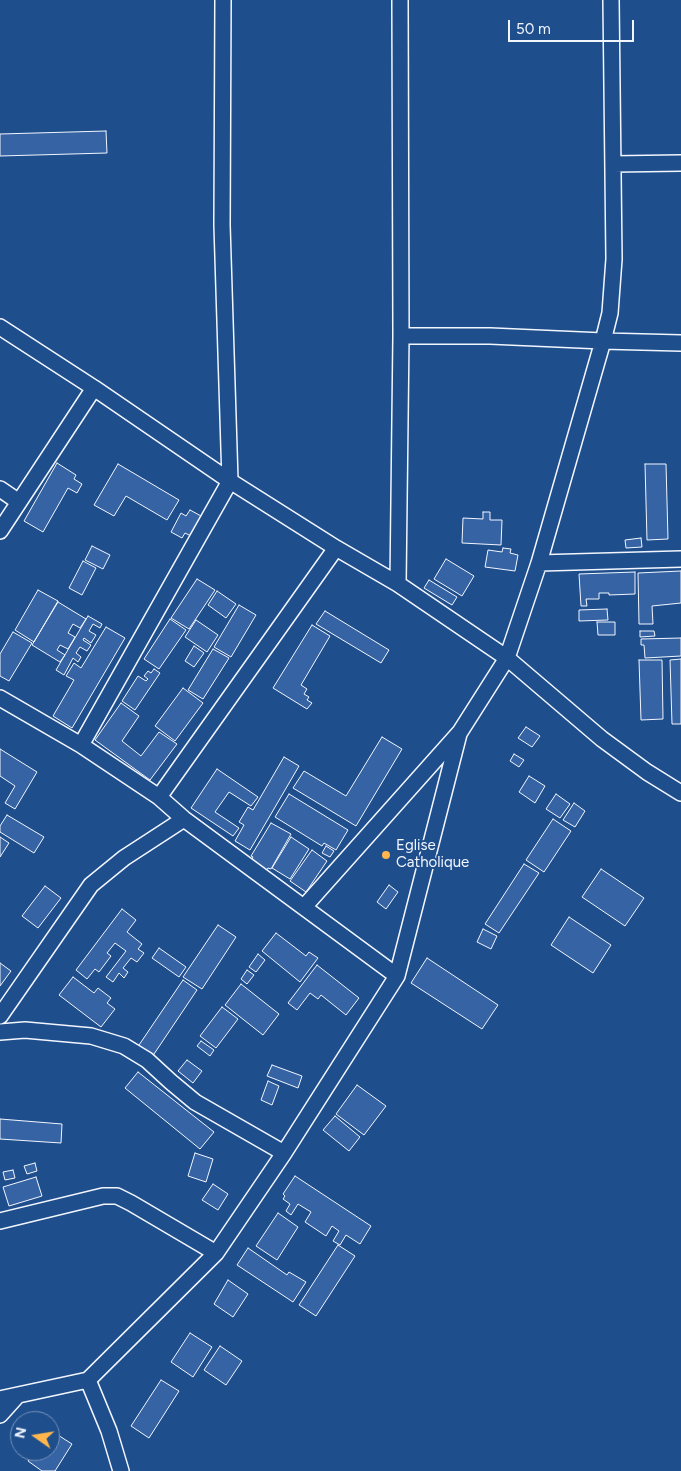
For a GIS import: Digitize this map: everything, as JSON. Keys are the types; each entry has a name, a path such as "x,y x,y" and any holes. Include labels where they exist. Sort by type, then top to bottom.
{"street":[{"path":"81,745 230,481 222,225 223,0"},
{"path":"398,584 401,336 400,0"},
{"path":"304,907 460,732 507,658 539,563 610,313 614,259 611,0"},
{"path":"613,164 681,163"},
{"path":"0,327 94,388 230,481 336,548 398,584 507,658 602,739 647,772 681,793"},
{"path":"401,336 490,336 681,343"},
{"path":"0,531 94,388"},
{"path":"0,489 19,502"},
{"path":"158,797 336,548"},
{"path":"539,563 681,558"},
{"path":"0,698 81,745 158,797 184,819 398,976"},
{"path":"0,1399 88,1380 216,1253 284,1153 398,976 460,732"},
{"path":"0,1016 91,885 124,858 184,819"},
{"path":"0,1032 26,1030 91,1036 124,1046 148,1060 195,1102 284,1153"},
{"path":"0,1221 103,1196 117,1196 216,1253"},
{"path":"88,1380 109,1430 121,1471"},
{"path":"0,1415 18,1395"}],"building":[{"path":"106,131 107,153 0,156 0,134"},
{"path":"57,463 76,475 74,479 82,484 77,493 68,488 43,532 24,521"},
{"path":"118,464 179,500 167,520 126,496 114,516 94,505"},
{"path":"645,464 666,464 668,539 647,540"},
{"path":"190,510 201,516 191,536 185,533 182,538 171,532 181,513 186,516"},
{"path":"483,512 490,512 490,520 502,520 501,545 462,543 463,518 483,519"},
{"path":"641,538 642,547 626,548 625,540"},
{"path":"92,546 110,555 103,569 85,560"},
{"path":"503,548 511,549 510,553 518,555 515,571 485,567 488,550 502,552"},
{"path":"446,559 474,576 462,596 434,579"},
{"path":"83,561 96,568 82,595 69,588"},
{"path":"681,571 681,603 652,606 653,624 639,624 638,573"},
{"path":"635,572 635,594 609,595 609,593 599,593 599,599 586,599 587,606 581,606 579,574"},
{"path":"197,579 215,590 189,629 171,618"},
{"path":"429,580 457,597 452,605 424,588"},
{"path":"38,590 58,601 34,642 15,630"},
{"path":"217,591 236,604 226,618 208,605"},
{"path":"58,602 86,619 80,628 73,624 68,633 75,637 68,649 60,645 57,650 65,655 60,662 32,645"},
{"path":"239,605 256,615 231,657 214,647"},
{"path":"607,609 608,620 579,621 579,610"},
{"path":"325,611 389,650 381,663 316,624"},
{"path":"88,616 102,624 100,628 93,624 89,631 96,635 91,643 84,638 83,640 91,645 87,651 80,647 76,653 81,657 78,662 73,658 64,675 56,670"},
{"path":"170,619 186,630 159,669 144,659"},
{"path":"196,620 218,635 207,652 185,637"},
{"path":"597,622 615,622 615,635 598,635"},
{"path":"312,625 330,636 301,685 307,689 304,694 309,697 307,700 312,703 307,709 273,688"},
{"path":"106,627 125,638 72,728 53,716 74,680 66,676 74,663 81,668"},
{"path":"640,631 654,631 655,636 640,637"},
{"path":"13,632 32,643 9,681 0,676 0,654"},
{"path":"681,638 681,656 645,658 644,645 641,645 641,639"},
{"path":"194,646 204,653 194,667 185,661"},
{"path":"213,649 229,658 203,699 188,690"},
{"path":"681,659 681,724 672,724 670,660"},
{"path":"639,660 662,660 663,719 641,720"},
{"path":"154,669 160,673 135,710 122,701 138,676 146,681 148,679 144,676 148,671 151,673"},
{"path":"183,688 203,703 175,741 155,726"},
{"path":"121,703 139,716 122,741 141,756 159,732 177,744 150,780 95,740"},
{"path":"526,727 540,736 532,747 518,738"},
{"path":"382,737 402,749 356,826 293,788 304,771 346,796"},
{"path":"0,749 37,772 15,809 5,803 15,786 0,776"},
{"path":"514,754 524,760 519,767 510,761"},
{"path":"284,757 299,766 250,850 235,841 244,825 239,822 248,807 253,810"},
{"path":"217,769 258,797 251,806 229,792 215,812 239,828 233,836 191,808"},
{"path":"529,776 545,786 535,803 519,792"},
{"path":"289,794 348,830 336,850 324,843 322,846 275,817"},
{"path":"556,794 570,804 560,818 546,809"},
{"path":"574,803 585,811 575,827 563,820"},
{"path":"7,815 44,837 34,853 0,832 0,826"},
{"path":"553,819 571,831 544,872 526,860"},
{"path":"271,823 291,834 271,869 268,868 264,874 248,865 253,857 251,856"},
{"path":"0,837 9,843 0,857"},
{"path":"291,837 309,849 290,879 272,868"},
{"path":"326,846 334,851 330,857 322,853"},
{"path":"312,850 327,861 306,892 290,881"},
{"path":"524,864 539,873 499,933 485,924"},
{"path":"601,869 644,898 625,926 582,897"},
{"path":"389,885 398,892 386,909 377,902"},
{"path":"45,886 61,898 38,928 22,916"},
{"path":"122,909 136,920 127,932 142,944 138,949 144,953 137,962 131,958 123,968 128,972 124,978 119,973 113,982 106,977 126,951 115,943 107,953 111,956 99,972 95,969 87,979 76,970"},
{"path":"569,917 611,945 593,973 551,945"},
{"path":"218,925 236,937 202,989 183,977"},
{"path":"483,929 497,936 491,949 477,942"},
{"path":"276,933 306,956 309,952 318,958 300,982 262,951"},
{"path":"159,948 186,967 179,977 152,958"},
{"path":"258,954 265,960 256,972 249,967"},
{"path":"427,958 498,1005 482,1029 411,983"},
{"path":"0,963 11,971 0,986"},
{"path":"317,965 359,998 346,1015 321,995 318,999 310,993 297,1010 288,1003"},
{"path":"247,970 254,975 247,984 241,979"},
{"path":"73,977 94,993 98,988 111,998 107,1003 115,1009 101,1027 59,995"},
{"path":"183,980 197,990 152,1057 137,1048"},
{"path":"241,984 279,1014 263,1035 225,1005"},
{"path":"222,1007 238,1019 216,1048 200,1036"},
{"path":"201,1041 214,1050 210,1056 197,1046"},
{"path":"187,1060 202,1071 193,1083 178,1071"},
{"path":"272,1065 302,1076 298,1088 267,1076"},
{"path":"138,1072 214,1132 200,1149 125,1088"},
{"path":"268,1081 279,1086 272,1105 261,1100"},
{"path":"357,1085 386,1106 364,1135 336,1114"},
{"path":"335,1116 360,1137 349,1151 323,1130"},
{"path":"0,1119 62,1124 61,1143 0,1139"},
{"path":"195,1153 213,1159 206,1182 188,1176"},
{"path":"35,1163 37,1171 27,1174 24,1166"},
{"path":"13,1170 15,1178 5,1180 3,1172"},
{"path":"295,1176 371,1226 360,1244 346,1235 340,1245 333,1241 339,1231 332,1226 326,1236 305,1222 311,1212 298,1204 291,1215 286,1211 290,1204 283,1199 285,1196 283,1194"},
{"path":"36,1177 42,1196 9,1206 3,1187"},
{"path":"213,1184 228,1194 218,1210 202,1200"},
{"path":"278,1213 298,1227 277,1260 256,1246"},
{"path":"338,1245 355,1256 316,1316 299,1305"},
{"path":"248,1248 287,1275 289,1272 306,1282 293,1302 237,1265"},
{"path":"228,1280 248,1294 233,1317 214,1304"},
{"path":"190,1333 212,1347 193,1377 171,1362"},
{"path":"220,1346 242,1361 226,1385 204,1370"},
{"path":"161,1380 179,1391 149,1438 131,1426"},
{"path":"60,1436 72,1444 55,1471 42,1471 28,1461 60,1461"}],"place":[{"name":"Eglise Catholique","path":"386,855"}]}
